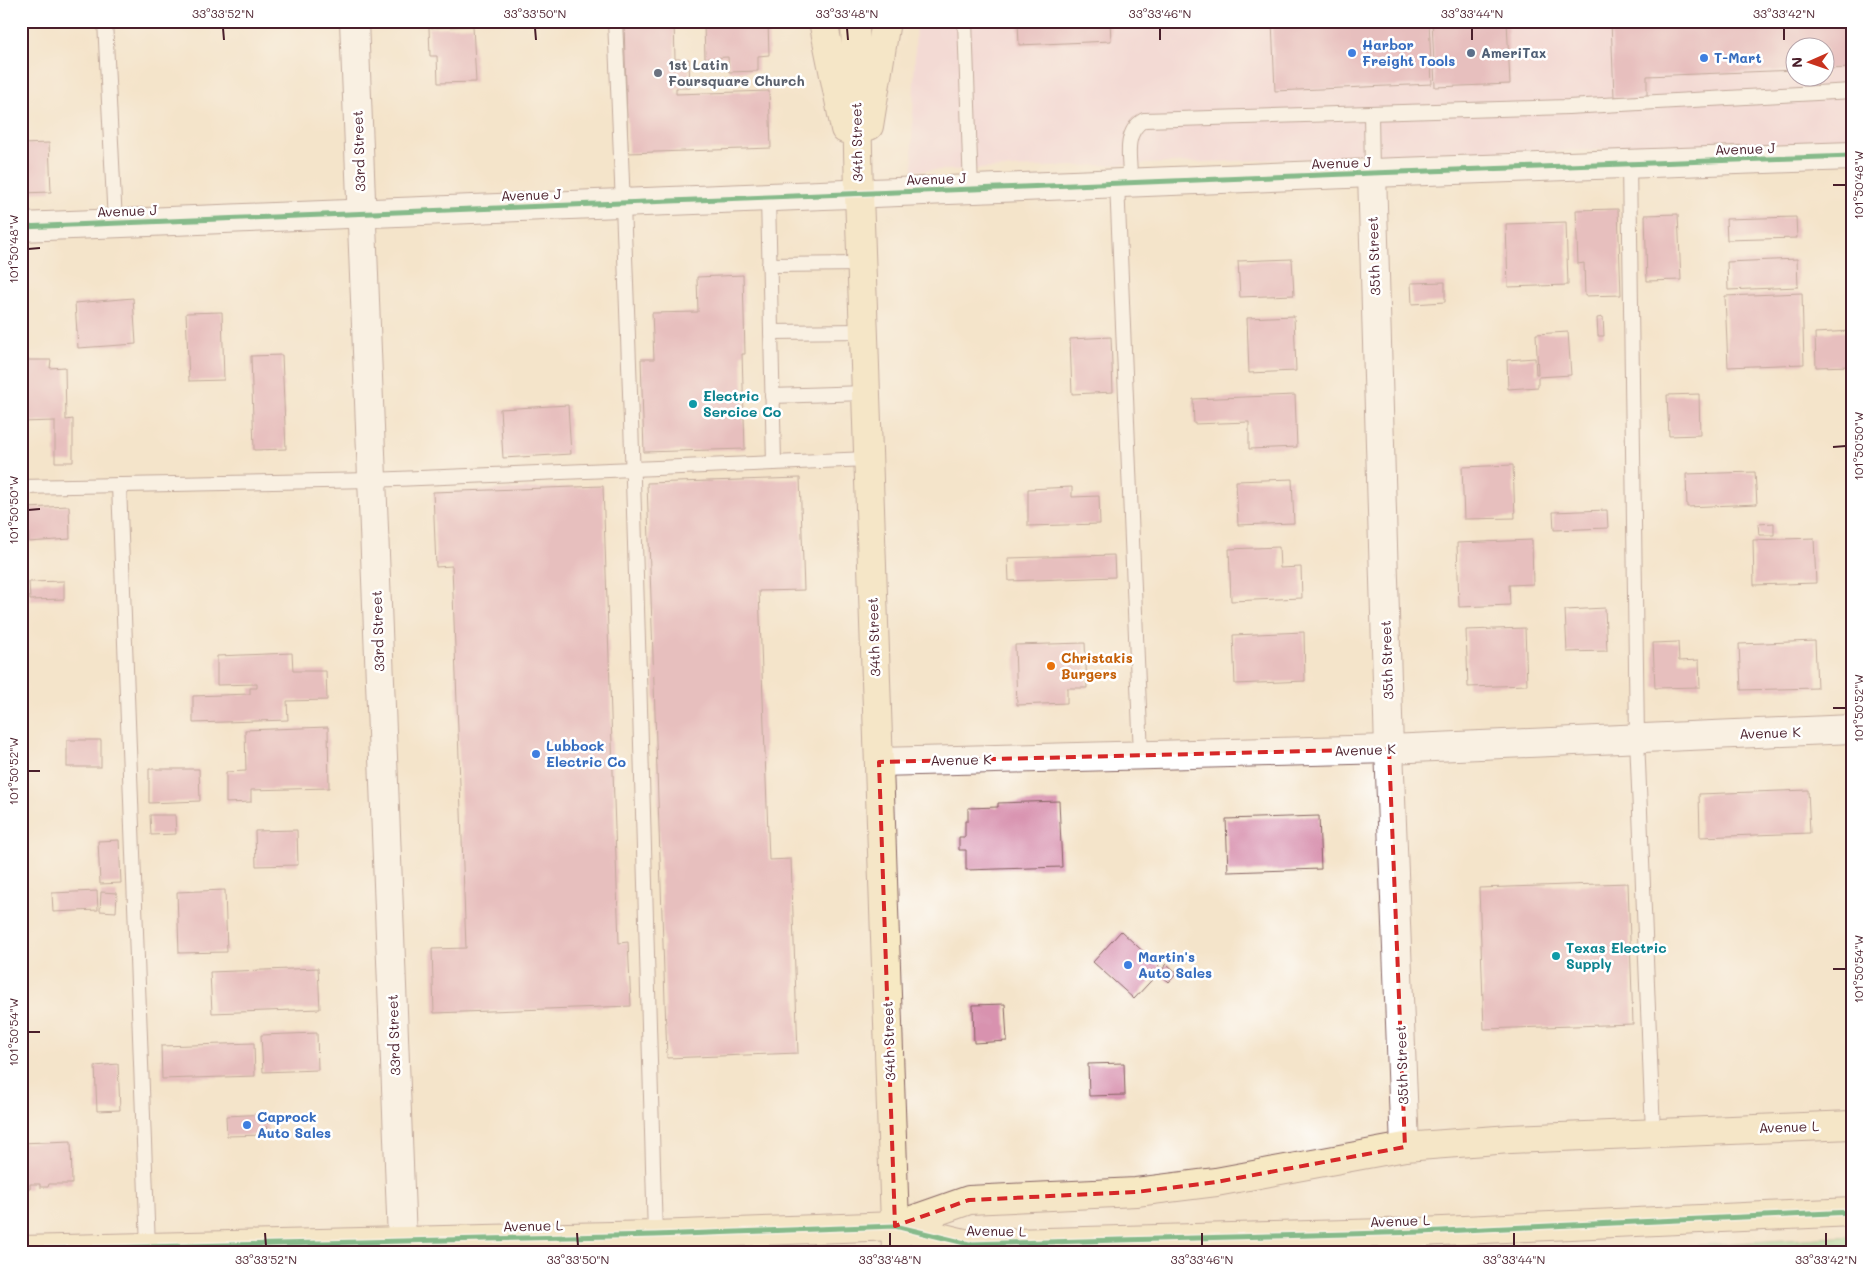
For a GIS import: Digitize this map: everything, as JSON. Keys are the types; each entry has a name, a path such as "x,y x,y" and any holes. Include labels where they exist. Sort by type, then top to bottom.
{"street":[{"name":"33rd Street","path":"354,21 402,1240"},
{"path":"823,21 858,194"},
{"name":"34th Street","path":"855,21 858,194 895,1239"},
{"path":"858,194 886,21"},
{"name":"Avenue J","path":"21,227 1372,173 1852,156"},
{"name":"35th Street","path":"1372,173 1389,749 1405,1148"},
{"name":"Avenue K","path":"879,762 1389,749 1852,730"},
{"name":"Avenue L","path":"895,1239 969,1200 1136,1192 1207,1183 1405,1148 1510,1139 1852,1125"},
{"name":"Avenue L","path":"21,1250 655,1235 895,1239 1046,1247 1421,1242 1852,1212"}],"lane":[{"path":"106,21 114,223"},
{"path":"615,21 633,469 655,1235"},
{"path":"965,21 971,189"},
{"path":"1140,756 1124,183 1129,140 1132,131 1138,123 1144,120 1568,107 1852,91"},
{"path":"1371,113 1372,173"},
{"path":"1629,164 1637,738 1653,1132"},
{"path":"768,197 774,463"},
{"path":"769,265 861,264"},
{"path":"771,332 863,332"},
{"path":"772,396 866,394"},
{"path":"21,487 372,480 868,459"},
{"path":"119,485 148,1247"}],"highlighted area":[{"path":"1389,749 1405,1147 1216,1182 1136,1192 969,1200 895,1226 879,762"}],"shaded area":[{"path":"916,21 1852,21 1852,142 913,171 912,143"}],"green space":[{"path":"1852,1236 1852,1252 1585,1252"}],"building":[{"path":"1018,21 1110,21 1111,41 1019,45"},
{"name":"Harbor Freight Tools","path":"1272,21 1429,21 1432,84 1275,91"},
{"name":"AmeriTax","path":"1432,21 1507,21 1510,84 1435,87"},
{"name":"T-Mart","path":"1611,21 1852,21 1852,68 1836,69 1836,38 1786,38 1786,70 1647,76 1647,96 1614,97"},
{"name":"1st Latin Foursquare Church","path":"674,22 675,59 689,59 690,88 676,88 676,94 769,91 771,148 628,153 624,24"},
{"path":"768,22 769,55 758,56 758,71 729,72 728,57 705,58 704,25"},
{"path":"473,26 476,82 438,83 437,56 430,56 429,28"},
{"path":"49,143 51,192 21,193 21,144"},
{"path":"1618,209 1621,295 1585,296 1584,263 1578,264 1576,210"},
{"path":"1678,214 1681,280 1647,281 1645,215"},
{"path":"1796,217 1797,238 1727,240 1726,219"},
{"path":"1566,222 1568,285 1508,287 1506,224"},
{"path":"1292,259 1294,295 1240,297 1238,261"},
{"path":"1797,259 1798,287 1728,290 1727,262"},
{"name":"Electric Sercice Co","path":"743,275 745,354 742,354 745,449 644,452 641,359 654,359 652,313 698,312 697,277"},
{"path":"1445,282 1445,302 1412,304 1411,283"},
{"path":"1802,293 1804,364 1728,367 1725,296"},
{"path":"133,298 136,344 78,348 75,303"},
{"path":"222,312 224,380 189,381 186,313"},
{"path":"1294,316 1296,371 1249,373 1247,318"},
{"path":"1603,317 1604,336 1598,336 1597,318"},
{"path":"1852,331 1852,366 1816,367 1815,333"},
{"path":"1568,332 1571,375 1538,377 1538,387 1508,389 1507,360 1535,358 1536,374 1538,374 1536,334"},
{"path":"1111,337 1113,392 1072,394 1070,339"},
{"path":"282,355 286,449 254,450 251,356"},
{"path":"24,360 51,360 50,368 65,367 66,420 73,419 73,462 55,462 55,421 21,422 21,398 25,398"},
{"path":"1699,394 1700,435 1669,436 1667,395"},
{"path":"1295,395 1297,447 1249,449 1249,422 1194,424 1193,399"},
{"path":"568,405 571,454 503,458 500,409"},
{"path":"1513,465 1515,518 1464,519 1462,467"},
{"path":"1755,472 1757,504 1687,507 1686,474"},
{"name":"Lubbock Electric Co","path":"800,478 804,590 759,591 769,860 791,859 798,1053 667,1058 647,483"},
{"path":"1292,479 1294,523 1238,525 1236,481"},
{"name":"Lubbock Electric Co","path":"603,486 619,943 628,942 631,1006 434,1013 432,949 466,948 452,566 436,567 433,492"},
{"path":"1072,487 1072,497 1099,496 1100,524 1028,526 1028,489"},
{"path":"69,506 70,539 29,542 27,508"},
{"path":"1607,510 1608,528 1554,530 1553,512"},
{"path":"1774,523 1774,535 1759,535 1758,524"},
{"path":"1814,538 1816,583 1754,585 1753,540"},
{"path":"1532,540 1533,584 1509,585 1510,605 1459,607 1457,543"},
{"path":"1279,547 1280,568 1301,567 1302,598 1231,601 1229,549"},
{"path":"1114,555 1115,577 1009,581 1008,558"},
{"path":"64,581 64,599 30,600 29,582"},
{"path":"1605,608 1607,651 1567,652 1565,610"},
{"path":"1525,628 1527,685 1468,687 1466,630"},
{"path":"1304,632 1305,681 1235,684 1233,635"},
{"path":"1815,641 1817,688 1741,690 1739,644"},
{"path":"1678,642 1679,661 1699,660 1700,687 1655,688 1653,643"},
{"name":"Christakis Burgers","path":"1085,643 1087,688 1067,688 1067,703 1017,705 1015,645"},
{"path":"292,653 293,671 326,671 327,700 287,701 288,720 193,723 193,696 250,694 250,688 257,688 257,684 217,685 217,656"},
{"path":"328,727 329,788 251,790 251,802 226,803 226,772 246,771 245,730"},
{"path":"67,740 101,740 101,767 67,767"},
{"path":"21,760 23,760 25,805 21,805"},
{"path":"149,769 199,769 200,801 149,803"},
{"path":"1808,790 1810,833 1700,837 1699,794"},
{"path":"1059,801 1062,867 966,870 966,850 959,850 959,837 965,837 965,821 968,821 968,808 998,807 998,803"},
{"path":"150,815 175,815 176,834 151,835"},
{"path":"1319,816 1321,869 1228,872 1226,819"},
{"path":"297,830 298,865 256,866 255,831"},
{"path":"119,840 121,883 100,884 98,841"},
{"name":"Texas Electric Supply","path":"1628,883 1633,1024 1484,1029 1479,888"},
{"path":"225,890 227,952 179,953 177,892"},
{"path":"97,891 98,910 53,912 52,893"},
{"path":"101,892 117,893 116,912 100,911"},
{"name":"Martin's Auto Sales","path":"1121,931 1162,969 1134,999 1093,962"},
{"path":"1167,964 1177,973 1169,982 1159,973"},
{"path":"318,968 320,1009 212,1013 210,972"},
{"path":"1005,1004 1007,1041 974,1043 973,1005"},
{"path":"317,1033 318,1070 263,1072 261,1035"},
{"path":"254,1043 255,1076 162,1079 161,1046"},
{"path":"1124,1063 1125,1095 1089,1096 1088,1064"},
{"path":"118,1064 120,1110 97,1111 95,1066"},
{"name":"Caprock Auto Sales","path":"267,1114 268,1135 227,1136 226,1116"},
{"path":"71,1141 72,1184 49,1184 48,1187 40,1187 40,1184 30,1184 30,1189 21,1189 21,1143"}],"cycle path":[{"path":"21,227 1372,173 1852,156"},
{"path":"21,1250 655,1235 895,1226 969,1244 1421,1232 1852,1212"}],"place":[{"name":"Harbor Freight Tools","path":"1352,53"},
{"name":"AmeriTax","path":"1471,53"},
{"name":"T-Mart","path":"1704,58"},
{"name":"1st Latin Foursquare Church","path":"658,73"},
{"name":"Electric Sercice Co","path":"693,404"},
{"name":"Christakis Burgers","path":"1051,666"},
{"name":"Lubbock Electric Co","path":"536,754"},
{"name":"Texas Electric Supply","path":"1556,956"},
{"name":"Martin's Auto Sales","path":"1128,965"},
{"name":"Caprock Auto Sales","path":"247,1125"}]}
